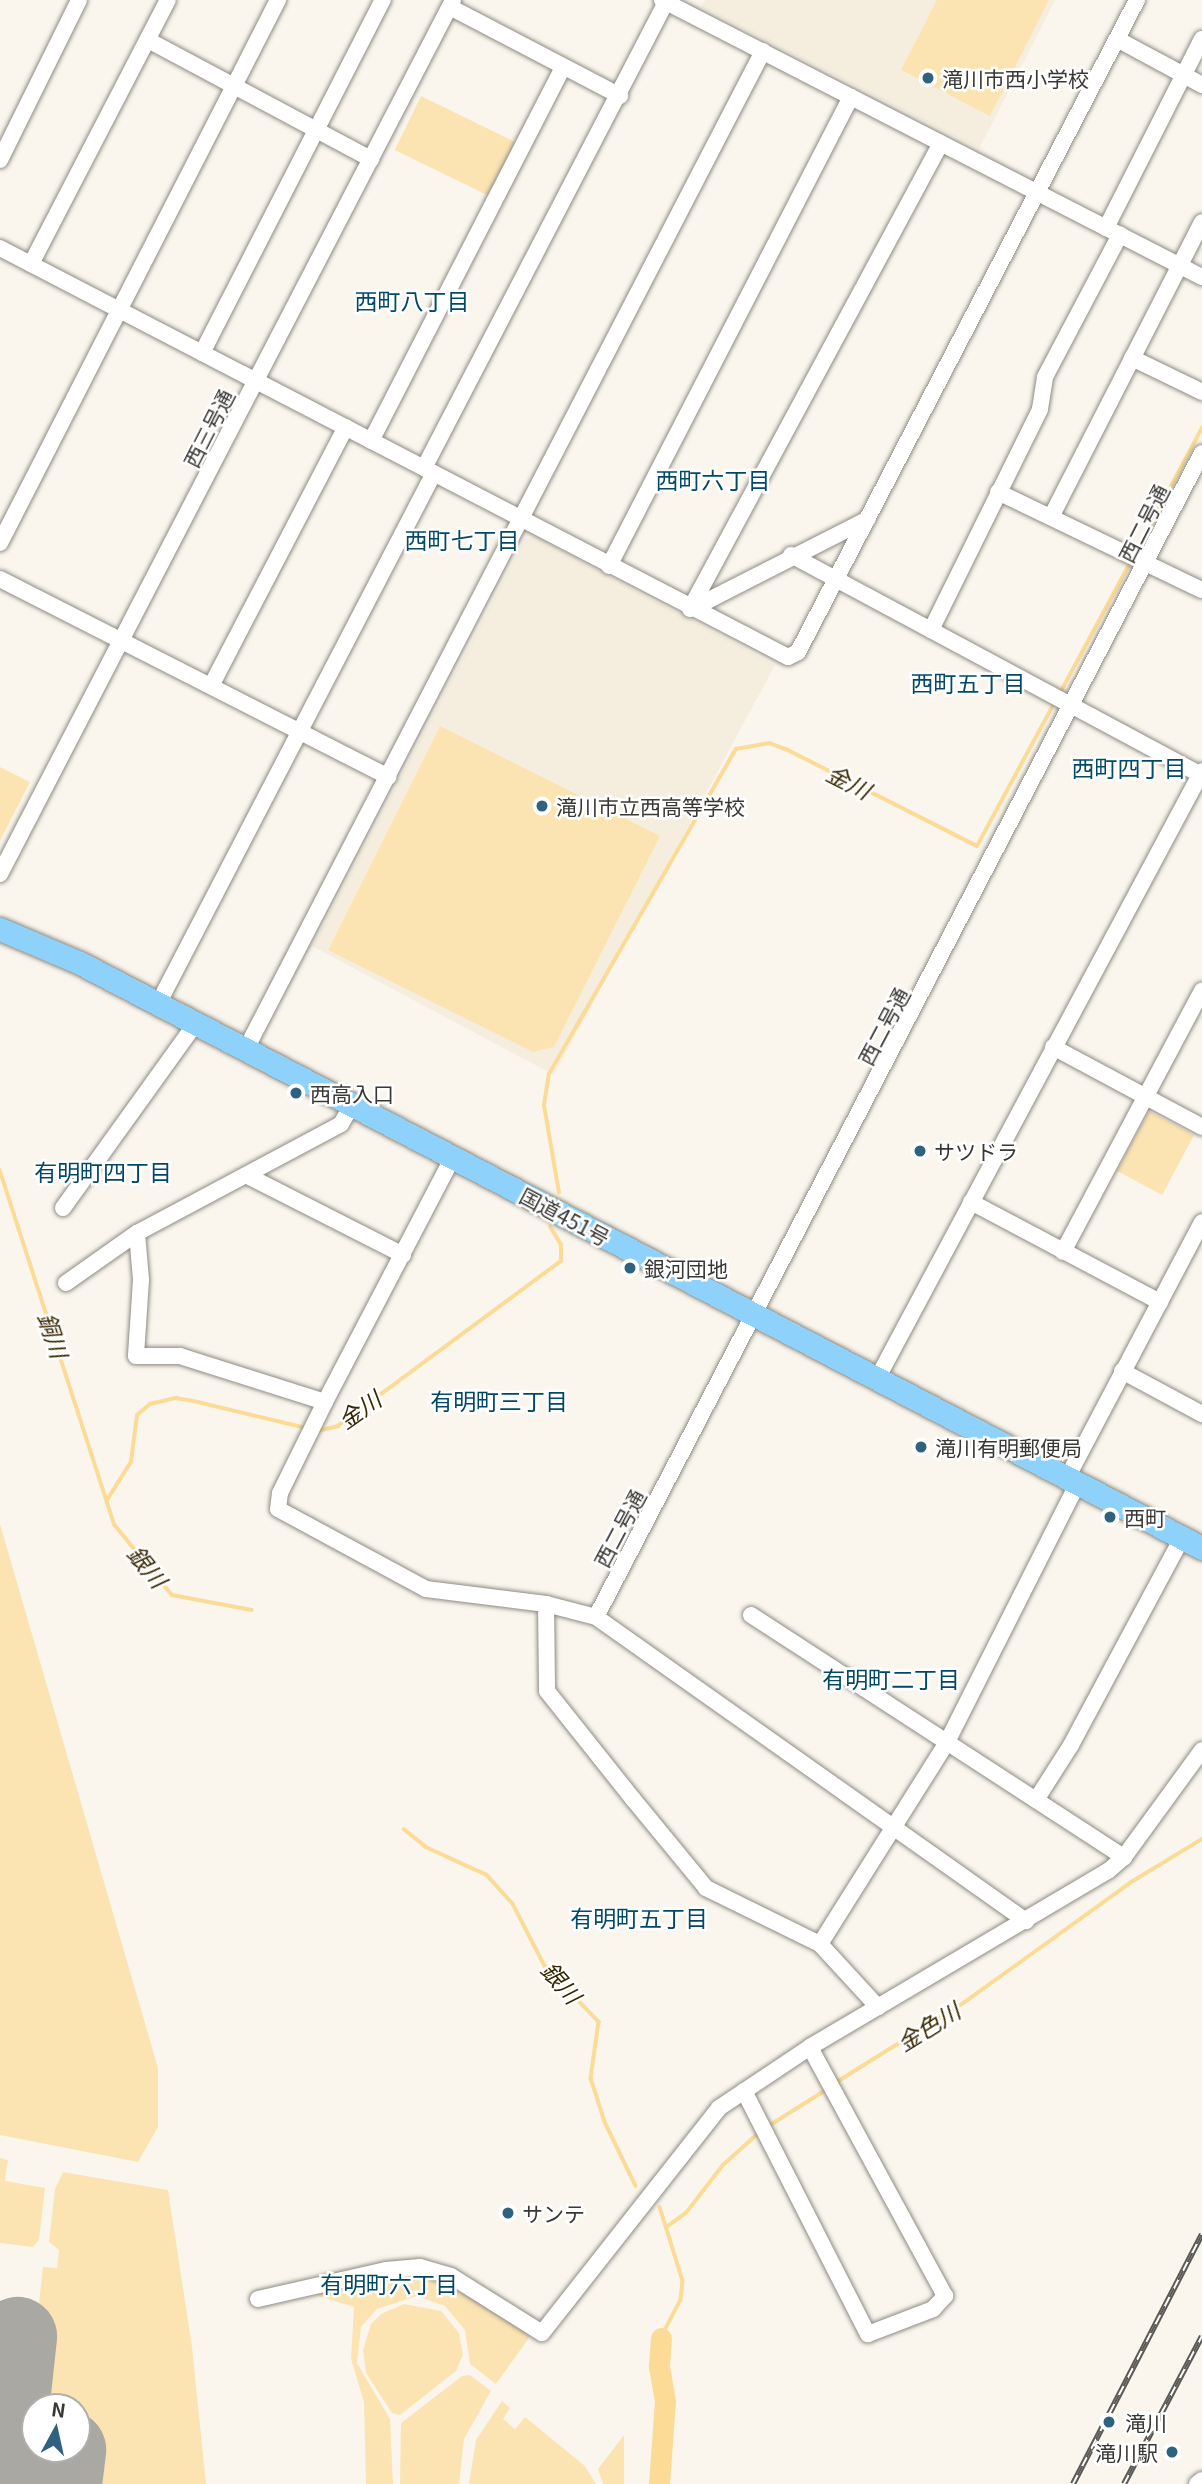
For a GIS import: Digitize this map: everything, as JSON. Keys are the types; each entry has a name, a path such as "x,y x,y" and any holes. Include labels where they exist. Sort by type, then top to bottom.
{"highway":[{"name":"国道451号","path":"0,929 196,1023 1202,1548"}],"street":[{"path":"0,160 79,0"},
{"path":"31,264 168,0"},
{"path":"0,543 278,0"},
{"path":"202,353 383,0"},
{"path":"0,248 609,566 693,605 788,657 799,652 1137,0"},
{"path":"158,1004 300,732 620,96 664,1 690,6 763,51 1202,277"},
{"path":"452,4 620,96"},
{"name":"西三号通","path":"0,874 452,4"},
{"path":"1117,39 1202,85"},
{"path":"931,630 1040,410 1045,377 1202,39"},
{"path":"148,40 371,159"},
{"path":"246,1049 763,51"},
{"path":"371,441 563,67"},
{"path":"609,566 851,97"},
{"path":"693,605 941,143"},
{"path":"1051,517 1202,222"},
{"path":"1132,358 1202,392"},
{"path":"211,687 346,427"},
{"name":"西二号通","path":"596,1617 1202,453"},
{"path":"998,492 1202,590"},
{"path":"693,605 709,600 791,555 868,519"},
{"path":"791,555 1070,708 1201,774 877,1379"},
{"path":"0,579 388,778"},
{"path":"1063,1252 1202,991"},
{"path":"63,1208 196,1023"},
{"path":"1053,1047 1202,1127"},
{"path":"65,1283 137,1233 341,1124 352,1105"},
{"path":"453,1157 325,1402 280,1493 278,1508 282,1513 426,1589 545,1604 596,1617 1026,1921"},
{"path":"248,1176 403,1255"},
{"path":"971,1202 1160,1302"},
{"path":"820,1944 898,1828 946,1744 1073,1481 1122,1371 1202,1222"},
{"path":"137,1233 141,1280 136,1356 180,1356 325,1402"},
{"path":"1122,1371 1202,1414"},
{"path":"1036,1800 1071,1745 1182,1538"},
{"path":"545,1604 544,1680 561,1710 706,1888 820,1944 878,2007"},
{"path":"751,1615 1124,1857"},
{"path":"258,2299 386,2270 420,2267 451,2276 542,2333 708,2119 744,2091 810,2048 1026,1921 1124,1857 1202,1750"},
{"path":"744,2091 868,2334 933,2309 945,2296 810,2048"},
{"path":"1197,2484 1202,2480"}],"shaded area":[{"name":"滝川市西小学校","path":"705,0 1055,0 979,149 701,7"},
{"path":"937,0 1049,0 990,116 901,70"},
{"path":"421,96 519,144 493,198 395,150"},
{"name":"滝川市立西高等学校","path":"534,536 775,665 554,1075 312,946 525,539"},
{"path":"440,726 660,836 554,1047 533,1052 328,950"},
{"path":"0,767 30,782 0,841"},
{"path":"1149,1111 1194,1135 1162,1195 1117,1171"},
{"path":"0,1524 158,2068 158,2127 138,2162 0,2135"},
{"path":"0,2158 8,2160 5,2181 45,2188 39,2240 33,2247 0,2243"},
{"path":"63,2172 168,2190 192,2347 206,2484 19,2484 21,2463 91,2463 91,2393 29,2393 43,2267 57,2268 59,2250 49,2242 55,2189"},
{"path":"404,2273 448,2281 531,2335 496,2384 470,2364 465,2330 445,2306 417,2296 377,2309 361,2327 357,2363 390,2419 393,2484 366,2484 364,2402 351,2359 354,2307 312,2294"},
{"path":"404,2304 441,2311 459,2333 463,2355 456,2371 400,2415 392,2413 366,2373 363,2350 371,2324 381,2314"},
{"path":"18,2308 31,2323 23,2393 21,2393 13,2484 0,2484 0,2347 3,2320"},
{"path":"470,2375 491,2391 464,2439 459,2484 400,2484 401,2423 462,2376"},
{"path":"502,2401 510,2408 503,2419 515,2429 525,2417 585,2466 596,2484 469,2484 476,2440"},
{"path":"624,2435 624,2484 603,2484 598,2469"}],"waterway":[{"name":"金川","path":"1135,554 1202,428"},
{"name":"金川","path":"1060,693 1131,561"},
{"name":"金川","path":"559,1193 544,1105 549,1074 736,749 769,743 788,750 977,846 1055,702"},
{"name":"銅川","path":"0,1170 115,1525 172,1595 252,1610"},
{"name":"金川","path":"317,1431 338,1426 561,1261 561,1245 550,1227"},
{"name":"金川","path":"107,1500 131,1462 137,1415 150,1404 176,1398 306,1428"},
{"name":"銀川","path":"404,1829 426,1847 487,1875 513,1904 545,1966 599,2022 591,2078 605,2122 636,2186"},
{"name":"金色川","path":"835,2083 965,2002 1133,1881 1202,1839"},
{"name":"金色川","path":"767,2127 826,2090"},
{"name":"金色川","path":"668,2226 686,2213 723,2165 761,2131"},
{"name":"銀川","path":"660,2207 683,2281 681,2300 661,2338"},
{"name":"銀川","path":"659,2484 665,2401 659,2366 661,2338"}],"runway":[{"path":"1,2484 17,2336"},
{"path":"62,2484 64,2463"}],"railway":[{"path":"1073,2484 1202,2234"},
{"path":"1124,2484 1202,2336"}],"place":[{"name":"滝川市西小学校","path":"928,78"},
{"name":"滝川市立西高等学校","path":"542,806"},
{"name":"西高入口","path":"296,1093"},
{"name":"サツドラ","path":"920,1151"},
{"name":"銀河団地","path":"630,1268"},
{"name":"滝川有明郵便局","path":"921,1447"},
{"name":"西町","path":"1110,1517"},
{"name":"サンテ","path":"508,2213"},
{"name":"滝川","path":"1109,2422"},
{"name":"滝川駅","path":"1172,2452"}],"district":[{"name":"西町八丁目","path":"412,300"},
{"name":"西町六丁目","path":"713,479"},
{"name":"西町七丁目","path":"462,539"},
{"name":"西町五丁目","path":"968,682"},
{"name":"西町四丁目","path":"1129,767"},
{"name":"有明町四丁目","path":"103,1171"},
{"name":"有明町三丁目","path":"499,1400"},
{"name":"有明町二丁目","path":"891,1678"},
{"name":"有明町五丁目","path":"639,1917"},
{"name":"有明町六丁目","path":"389,2283"}]}
